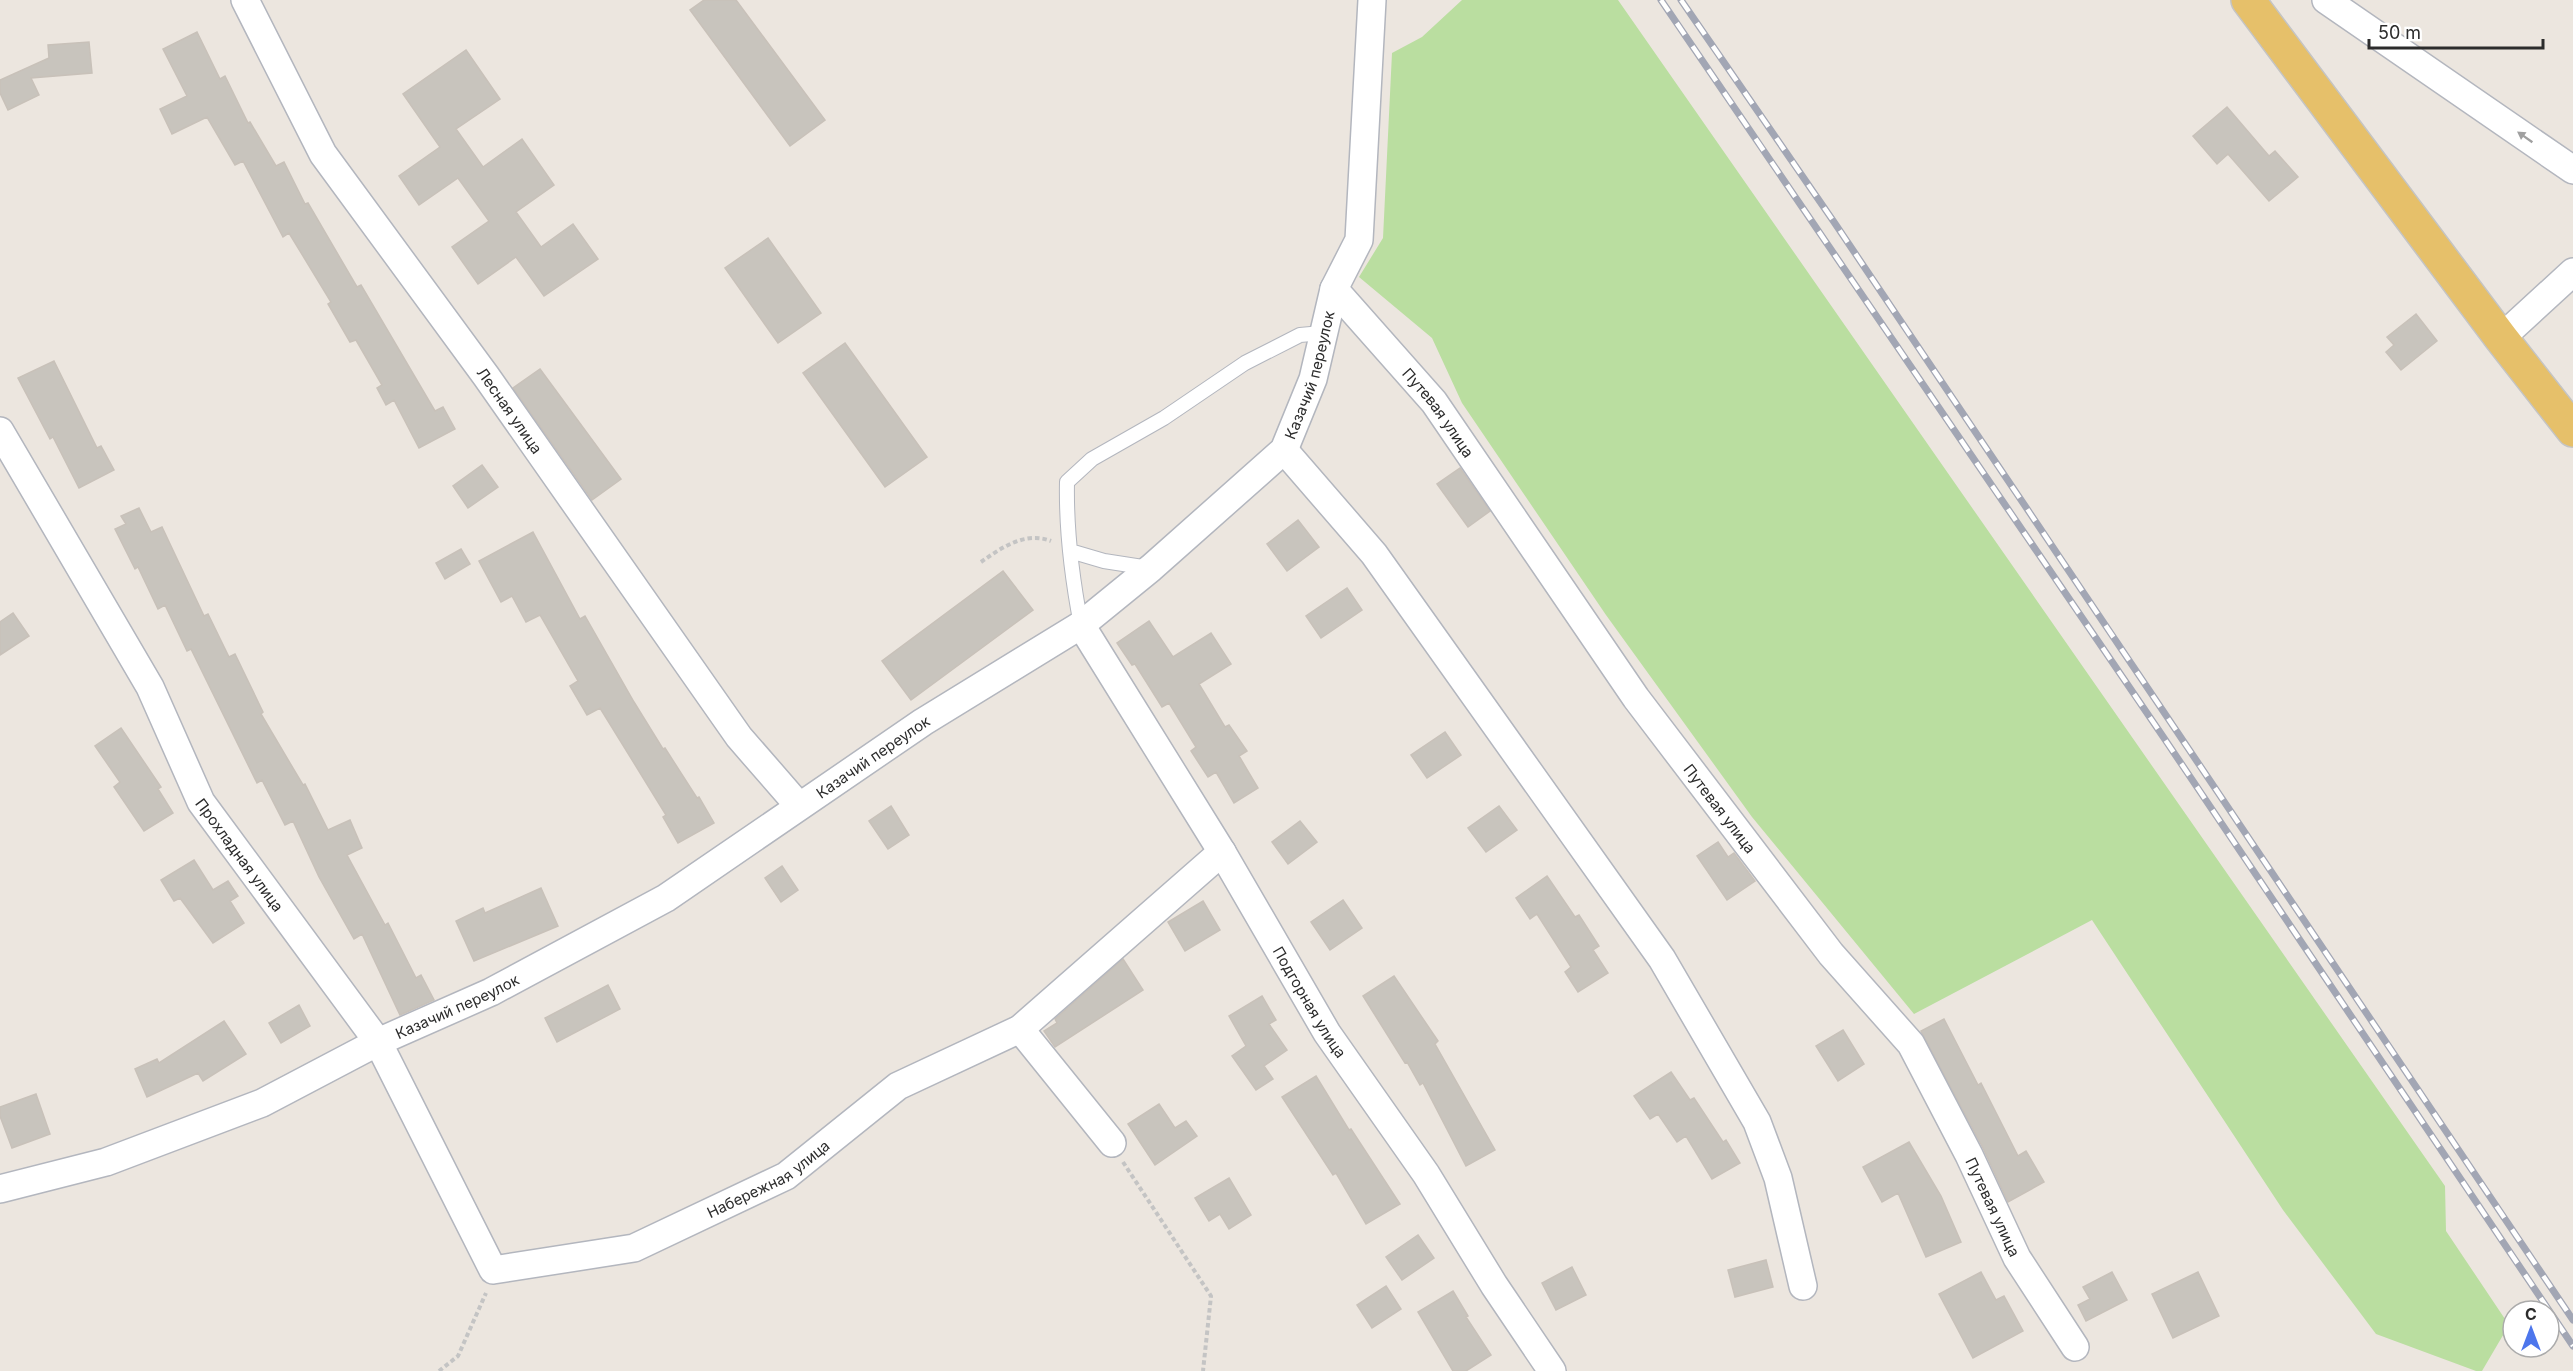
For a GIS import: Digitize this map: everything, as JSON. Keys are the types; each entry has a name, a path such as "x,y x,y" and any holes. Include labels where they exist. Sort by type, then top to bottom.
{"main road":[{"path":"2247,0 2573,430"}],"street":[{"name":"Лесная улица","path":"244,0 323,154 486,376 739,737 799,806"},
{"name":"Казачий переулок","path":"0,1189 106,1162 262,1103 378,1042 491,992 666,898 923,722 1081,625 1151,568 1284,450 1313,379 1334,289 1359,240 1372,0"},
{"path":"2326,0 2573,170"},
{"path":"2501,338 2573,272"},
{"name":"Путевая улица","path":"1334,289 1434,402 1636,698 1831,954 1911,1044 1969,1155 2017,1257 2074,1347"},
{"name":"Прохладная улица","path":"0,430 150,687 201,802 378,1042 493,1270"},
{"path":"1284,450 1374,554 1662,959 1757,1122 1778,1178 1803,1286"},
{"name":"Подгорная улица","path":"1081,625 1222,852 1327,1033 1426,1174 1494,1285 1552,1371"},
{"name":"Набережная улица","path":"493,1270 634,1248 786,1176 898,1086 1020,1029 1222,852"},
{"path":"1020,1029 1112,1143"}],"lane":[{"path":"1081,625 1070,551 1067,482 1092,459 1164,418 1245,363 1300,335 1322,333"},
{"path":"1070,551 1104,561 1151,568"}],"path":[{"path":"981,562 1005,546 1027,538 1047,539 1070,551"},
{"path":"1112,1143 1211,1296 1203,1371"},
{"path":"439,1371 458,1356 492,1281 493,1270"}],"green space":[{"path":"1462,0 1618,0 2445,1186 2446,1231 2501,1313 2501,1339 2482,1371 2476,1371 2376,1334 2283,1210 2092,920 1914,1014 1752,817 1606,615 1462,403 1432,338 1359,277 1383,238 1392,53 1422,37"}],"building":[{"path":"704,0 736,0 825,120 790,146 690,10"},
{"path":"197,32 220,79 225,76 248,123 250,122 276,166 284,162 305,204 308,203 357,287 361,285 435,411 443,407 455,429 419,448 394,400 386,405 377,388 382,385 356,340 350,342 328,304 331,302 289,233 283,237 243,161 235,165 207,117 172,134 160,109 187,96 163,49"},
{"path":"89,42 92,73 31,78 39,95 8,110 0,93 0,80 49,58 48,45"},
{"path":"466,50 500,99 456,129 483,167 522,139 554,185 516,212 541,247 573,224 598,259 544,296 516,257 478,284 452,247 489,221 458,178 419,205 399,176 440,147 403,94"},
{"path":"2227,107 2269,156 2275,151 2298,177 2269,201 2228,154 2217,164 2193,136"},
{"path":"768,238 821,313 778,343 725,268"},
{"path":"2416,314 2437,341 2401,370 2386,352 2394,345 2387,337"},
{"path":"845,343 927,457 885,487 803,373"},
{"path":"54,361 97,448 101,446 114,470 79,488 53,437 50,439 18,378"},
{"path":"540,369 621,479 592,500 513,388"},
{"path":"482,465 498,487 468,508 453,486"},
{"path":"1460,468 1490,511 1468,527 1437,484"},
{"path":"139,508 151,532 162,527 204,616 208,614 229,657 235,654 263,712 261,714 303,785 305,784 328,830 350,820 362,848 347,855 385,925 388,923 416,978 421,975 434,1000 400,1015 362,934 354,939 319,877 293,821 285,825 262,780 257,783 191,649 187,651 165,605 158,609 138,567 135,569 115,529 126,524 121,516"},
{"path":"1298,520 1319,547 1287,571 1267,544"},
{"path":"533,532 580,619 585,616 663,749 665,748 697,798 699,797 714,823 678,843 663,817 666,815 600,708 587,715 570,686 578,681 540,615 526,622 512,596 501,602 479,561"},
{"path":"461,549 470,564 445,579 436,563"},
{"path":"1003,571 1033,610 911,700 882,661"},
{"path":"1347,588 1362,610 1321,638 1306,616"},
{"path":"13,613 29,636 0,655 0,622"},
{"path":"1149,621 1173,657 1211,633 1231,664 1199,684 1225,727 1229,725 1247,751 1239,756 1258,788 1234,803 1216,772 1208,777 1191,751 1196,747 1169,703 1162,707 1135,664 1132,665 1117,643"},
{"path":"121,728 161,787 158,789 173,813 144,831 114,787 120,782 95,746"},
{"path":"1445,732 1461,755 1427,778 1411,755"},
{"path":"891,806 909,835 888,849 869,821"},
{"path":"1499,806 1517,830 1486,852 1468,828"},
{"path":"1300,821 1317,842 1288,864 1272,842"},
{"path":"1718,842 1728,857 1734,853 1755,881 1727,900 1697,856"},
{"path":"194,860 213,890 228,881 238,896 230,901 244,923 213,943 180,898 174,901 161,880"},
{"path":"782,866 798,890 781,902 765,878"},
{"path":"1547,876 1575,917 1579,915 1599,946 1593,950 1608,973 1578,992 1565,972 1571,967 1537,914 1530,919 1516,898"},
{"path":"541,888 558,926 474,961 456,921 483,908 485,913"},
{"path":"1343,900 1362,928 1330,950 1311,922"},
{"path":"1203,901 1220,930 1185,951 1168,922"},
{"path":"1123,959 1143,990 1055,1047 1044,1031 1057,1023 1055,1019"},
{"path":"1394,976 1438,1041 1435,1044 1495,1150 1466,1166 1423,1083 1420,1085 1363,996"},
{"path":"608,985 620,1009 557,1042 545,1018"},
{"path":"1262,996 1276,1020 1269,1024 1287,1050 1264,1066 1273,1079 1256,1090 1232,1056 1246,1046 1229,1016"},
{"path":"299,1005 310,1026 281,1043 269,1023"},
{"path":"1944,1019 1978,1085 1981,1083 2018,1156 2026,1151 2044,1182 2008,1202 1983,1148 1921,1031"},
{"path":"224,1021 246,1054 203,1081 198,1073 147,1097 135,1069 157,1059 159,1063"},
{"path":"1843,1030 1864,1064 1838,1081 1816,1046"},
{"path":"1671,1072 1690,1100 1694,1098 1723,1142 1726,1140 1740,1163 1712,1179 1686,1136 1677,1142 1658,1114 1650,1119 1634,1096"},
{"path":"1316,1076 1349,1130 1351,1129 1400,1204 1366,1224 1336,1173 1333,1175 1282,1097"},
{"path":"36,1094 50,1134 12,1148 0,1116 0,1107"},
{"path":"1159,1104 1175,1128 1186,1121 1197,1136 1155,1165 1128,1124"},
{"path":"1909,1142 1941,1196 1961,1242 1926,1257 1898,1193 1882,1202 1863,1167"},
{"path":"1229,1178 1251,1215 1229,1229 1220,1214 1209,1221 1195,1198"},
{"path":"1418,1235 1434,1258 1402,1280 1386,1257"},
{"path":"1766,1260 1773,1287 1735,1297 1728,1270"},
{"path":"1572,1267 1586,1295 1556,1310 1542,1283"},
{"path":"1981,1272 1996,1300 2004,1296 2023,1331 1973,1358 1939,1294"},
{"path":"2112,1272 2127,1300 2086,1321 2078,1305 2090,1299 2083,1287"},
{"path":"2198,1272 2219,1316 2173,1338 2152,1294"},
{"path":"1386,1286 1401,1309 1372,1328 1357,1305"},
{"path":"1453,1291 1468,1316 1466,1317 1491,1355 1466,1371 1453,1371 1418,1312"}],"railway":[{"path":"1661,0 2164,738 2573,1346"},
{"path":"1681,0 1834,222 2573,1320"}]}
